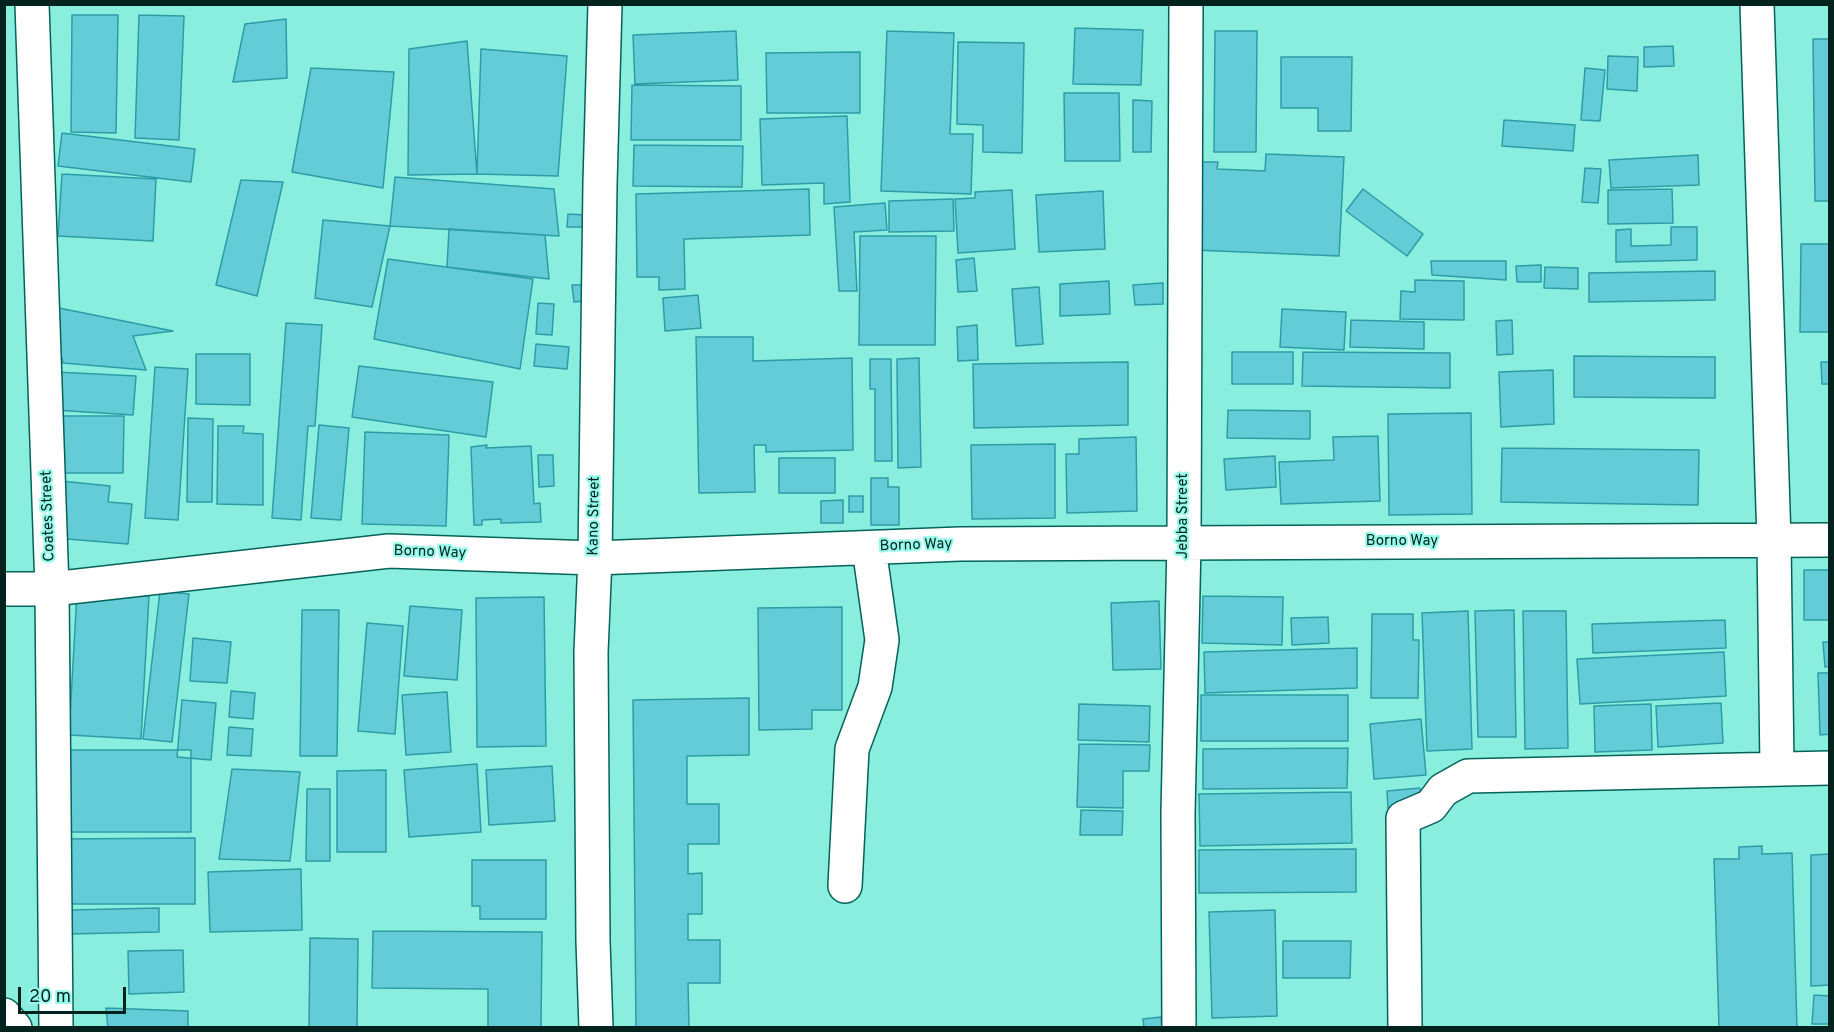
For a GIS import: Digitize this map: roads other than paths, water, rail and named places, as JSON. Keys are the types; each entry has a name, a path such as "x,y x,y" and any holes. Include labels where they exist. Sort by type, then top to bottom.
{"main road":[{"name":"Coates Street","path":"32,4 52,589 56,1028"},
{"name":"Kano Street","path":"596,1028 591,675 605,4"},
{"name":"Jebba Street","path":"1179,1028 1178,813 1184,543 1186,4"},
{"path":"1757,4 1774,541 1777,768"},
{"name":"Borno Way","path":"4,589 52,589 389,551 595,558 960,544 1830,540"},
{"path":"845,886 852,749 875,687 882,640 869,548"},
{"path":"1405,1028 1403,818 1431,806 1443,790 1468,776 1830,768"},
{"path":"4,1015 15,1028"}]}
